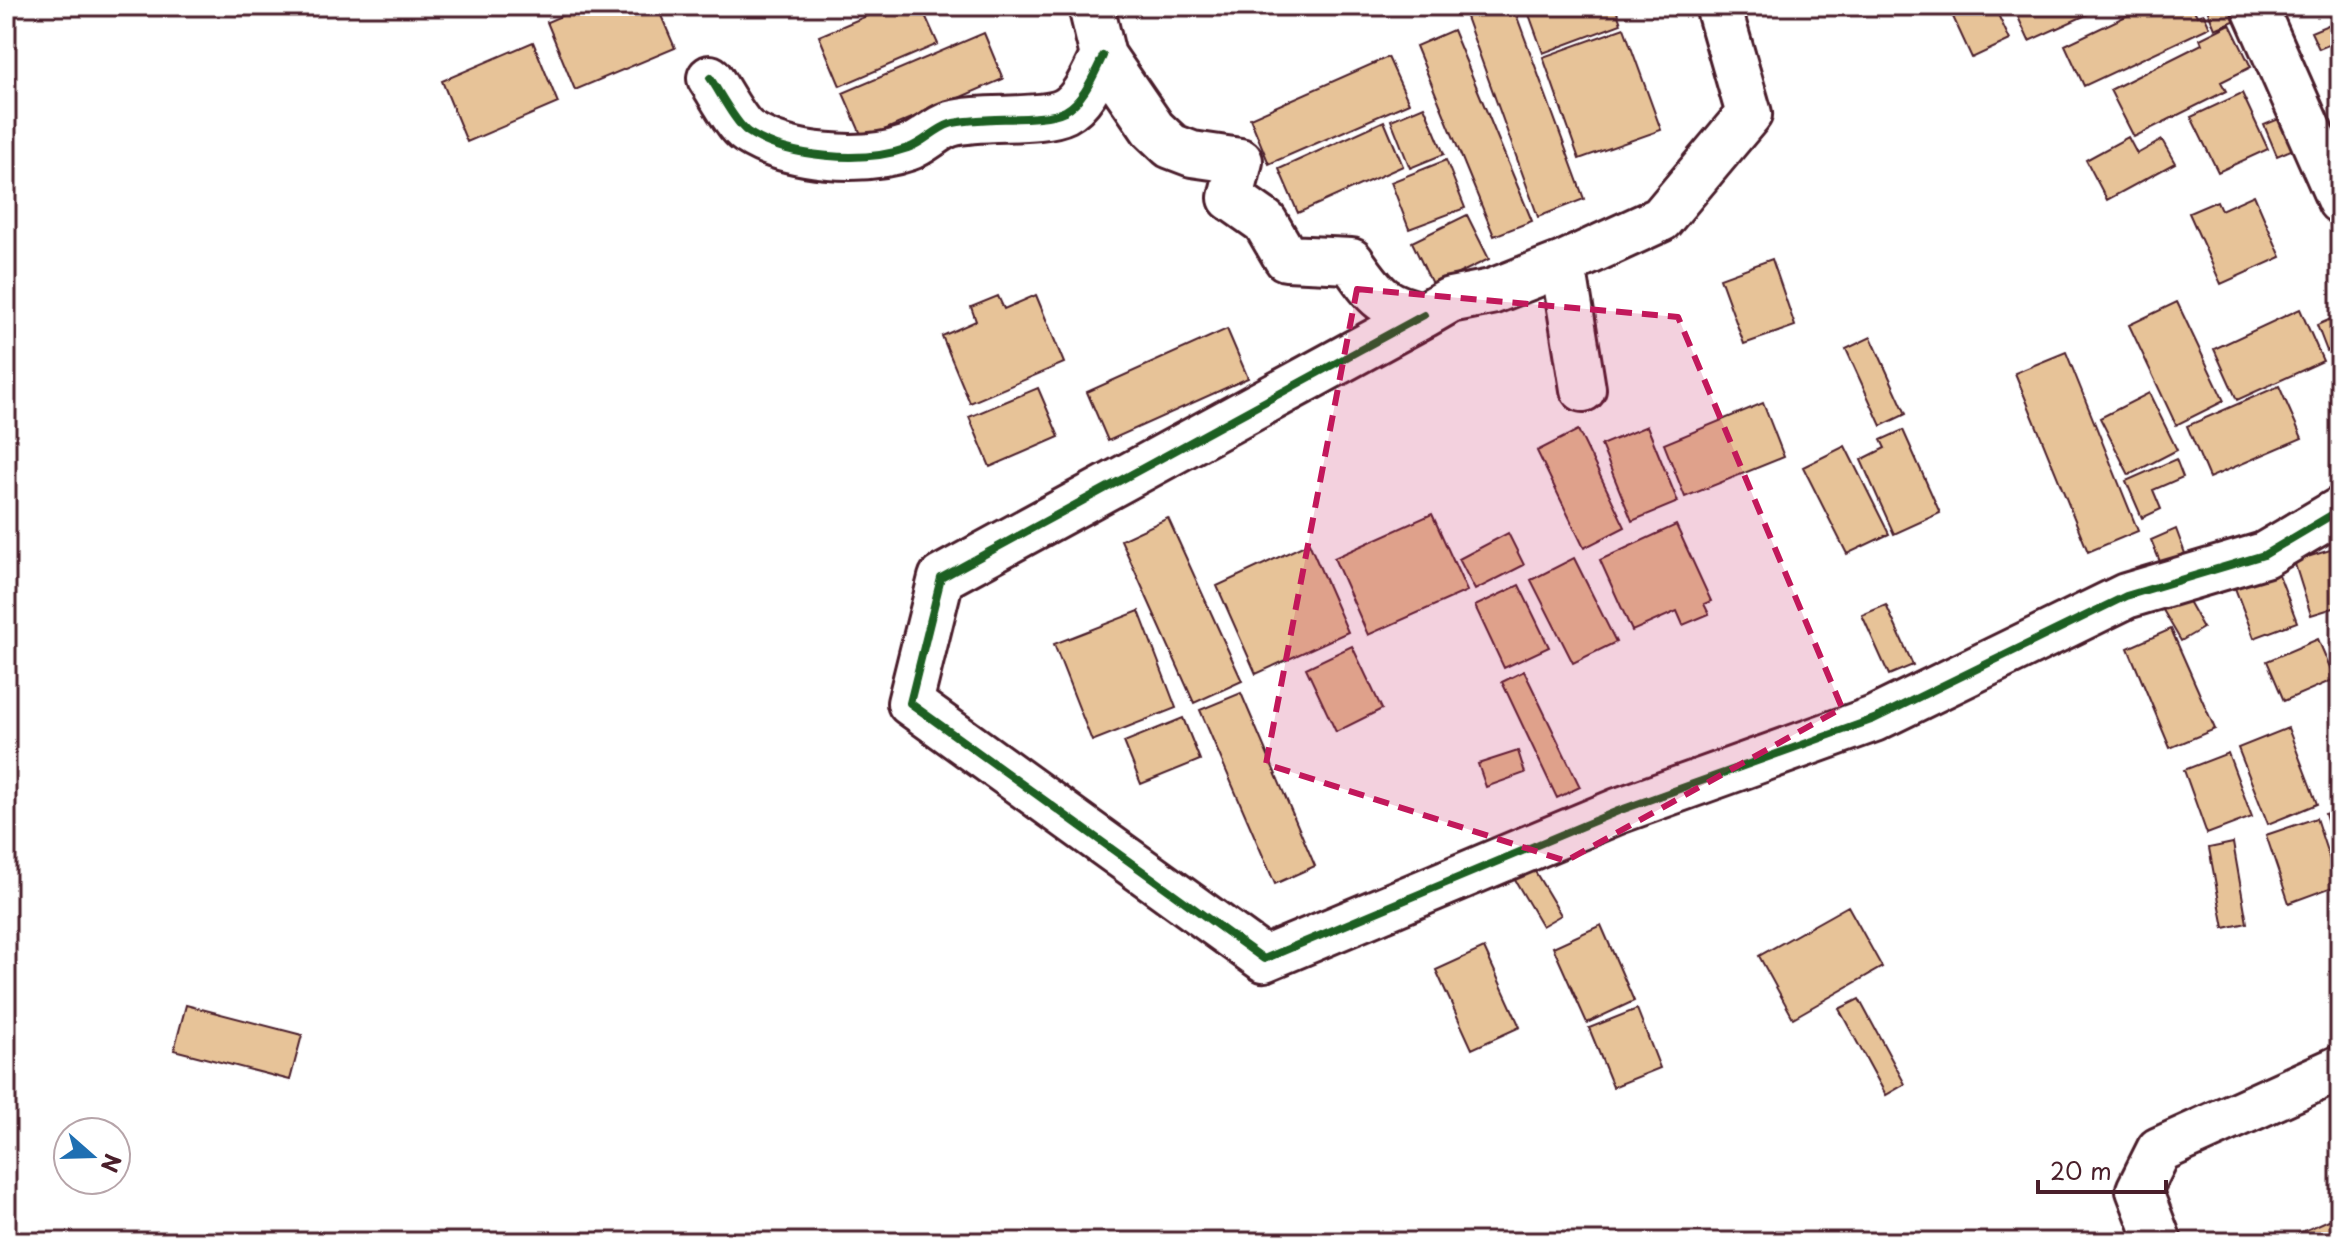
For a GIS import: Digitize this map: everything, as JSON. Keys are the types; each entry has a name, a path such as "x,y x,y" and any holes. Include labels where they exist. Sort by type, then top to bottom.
{"street":[{"path":"1091,6 1103,56 1153,129 1171,146 1192,154 1240,161 1231,198 1265,222 1286,258 1351,261 1377,296 1398,309 1424,315"},
{"path":"1718,6 1749,114 1661,219 1563,264 1491,292 1450,300 941,578 910,703 1264,959 1618,811 1874,719 2126,596 2264,555 2340,510"},
{"path":"2254,6 2340,201"},
{"path":"710,78 746,131 797,153 888,154 911,147 948,125 980,119 1043,116 1066,110 1085,91 1103,56"},
{"path":"1563,264 1583,389"},
{"path":"2159,1242 2139,1190 2159,1150 2340,1068"}],"highlighted area":[{"path":"1357,289 1678,317 1842,708 1566,861 1266,764"}],"building":[{"path":"584,6 657,6 675,48 575,90 547,22"},
{"path":"890,6 921,6 938,44 840,86 819,36"},
{"path":"1495,6 1513,6 1584,199 1538,217 1466,17"},
{"path":"1526,6 1615,6 1621,24 1543,53"},
{"path":"1948,6 1994,6 2010,40 1972,58"},
{"path":"2013,6 2106,6 2029,41"},
{"path":"2147,6 2192,6 2197,16 2204,14 2210,27 2084,86 2065,45"},
{"path":"2206,6 2236,6 2241,18 2215,29"},
{"path":"2340,20 2340,40 2319,49 2311,32"},
{"path":"2230,24 2251,67 2221,82 2226,91 2134,137 2110,90 2202,44 2200,39"},
{"path":"1624,28 1661,130 1579,159 1543,57"},
{"path":"1453,30 1532,221 1494,236 1416,46"},
{"path":"984,33 1003,79 863,139 843,93"},
{"path":"533,42 558,103 467,142 442,81"},
{"path":"1388,57 1409,103 1269,164 1250,118"},
{"path":"2242,93 2268,149 2218,172 2191,117"},
{"path":"1424,106 1444,154 1410,168 1391,120"},
{"path":"2286,116 2298,147 2277,156 2264,125"},
{"path":"1384,121 1403,166 1298,213 1279,169"},
{"path":"2128,137 2137,154 2162,140 2175,163 2107,200 2086,160"},
{"path":"1446,160 1465,208 1409,229 1391,182"},
{"path":"2254,195 2281,257 2221,284 2189,213 2217,201 2221,210"},
{"path":"1467,215 1489,259 1433,286 1412,242"},
{"path":"1772,259 1795,326 1744,344 1720,278"},
{"path":"1036,295 1064,363 970,403 942,336 976,321 971,307 998,296 1004,309"},
{"path":"2177,302 2224,401 2176,425 2129,325"},
{"path":"2300,309 2323,361 2237,400 2214,349"},
{"path":"2340,315 2340,346 2327,351 2317,325"},
{"path":"1227,329 1248,378 1108,441 1087,392"},
{"path":"1871,337 1906,414 1881,426 1846,349"},
{"path":"2066,352 2138,531 2088,552 2015,373"},
{"path":"2279,386 2302,438 2209,478 2187,426"},
{"path":"1038,388 1059,437 990,467 969,417"},
{"path":"2149,393 2177,450 2129,475 2100,418"},
{"path":"1763,403 1784,457 1685,497 1664,444"},
{"path":"1647,426 1678,502 1632,521 1601,445"},
{"path":"1578,430 1625,527 1584,548 1537,451"},
{"path":"1903,430 1940,513 1894,534 1861,460 1885,448 1881,440"},
{"path":"1845,446 1889,534 1847,554 1803,467"},
{"path":"2176,459 2183,477 2153,490 2161,509 2142,518 2126,481"},
{"path":"1432,514 1467,591 1368,635 1334,558"},
{"path":"1168,518 1242,681 1194,703 1121,540"},
{"path":"1676,525 1711,601 1704,604 1709,614 1683,625 1677,611 1632,631 1600,560"},
{"path":"2176,529 2187,559 2163,569 2151,540"},
{"path":"1508,533 1524,565 1475,590 1459,559"},
{"path":"1309,543 1348,632 1256,674 1217,586"},
{"path":"2340,547 2340,606 2311,615 2294,561"},
{"path":"1574,558 1616,642 1573,663 1531,580"},
{"path":"2278,572 2297,622 2254,638 2235,588"},
{"path":"1519,585 1549,647 1504,668 1475,606"},
{"path":"2179,585 2203,628 2181,641 2156,598"},
{"path":"1886,605 1913,665 1889,675 1862,615"},
{"path":"1139,611 1176,708 1092,741 1054,644"},
{"path":"2171,629 2215,729 2170,748 2128,648"},
{"path":"2318,639 2335,679 2284,701 2267,661"},
{"path":"1352,646 1382,709 1336,732 1306,668"},
{"path":"1524,671 1580,787 1557,798 1502,682"},
{"path":"1241,693 1315,866 1275,884 1200,710"},
{"path":"1183,718 1200,760 1141,784 1124,742"},
{"path":"2288,728 2317,804 2268,824 2238,748"},
{"path":"1518,751 1525,773 1486,787 1478,764"},
{"path":"2228,753 2252,817 2207,834 2184,770"},
{"path":"2340,810 2340,858 2338,858 2325,814"},
{"path":"2316,818 2338,885 2289,903 2266,835"},
{"path":"2233,843 2247,923 2224,928 2209,848"},
{"path":"1530,863 1561,915 1542,926 1512,875"},
{"path":"1848,906 1882,967 1793,1018 1759,956"},
{"path":"1601,925 1634,1001 1587,1023 1553,947"},
{"path":"1484,948 1520,1027 1472,1049 1436,970"},
{"path":"1859,999 1905,1084 1886,1095 1839,1009"},
{"path":"186,1005 302,1035 290,1080 174,1050"},
{"path":"1637,1009 1660,1068 1613,1087 1589,1028"},
{"path":"2340,1215 2340,1242 2279,1242"}],"cycle path":[{"path":"710,78 743,128 765,141 804,153 870,156 908,148 950,124 1041,117 1065,111 1083,94 1103,56"},
{"path":"1424,315 941,578 910,703 1264,959 1618,811 1874,719 2126,596 2264,555 2340,510"}]}
